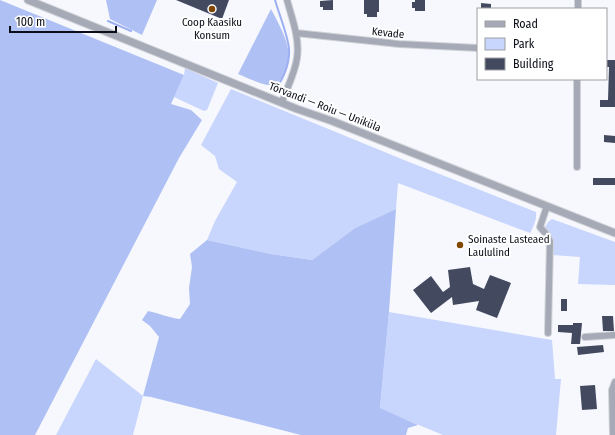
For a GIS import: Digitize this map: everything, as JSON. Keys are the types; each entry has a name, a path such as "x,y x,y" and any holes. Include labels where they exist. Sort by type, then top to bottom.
{"street":[{"name":"Tõrvandi — Roiu — Uniküla","path":"28,0 615,233"},
{"path":"282,102 293,74 297,58 298,44 287,0"},
{"name":"Kevade","path":"296,33 399,44 477,48"},
{"path":"577,80 577,167"},
{"path":"547,206 540,227 550,241 548,333"},
{"path":"586,337 615,336"},
{"path":"612,435 612,390 615,382"}],"green space":[{"path":"185,68 218,83 207,110 204,111 174,97 184,75"},
{"path":"231,89 536,212 536,220 533,228 530,233 398,183 396,209 355,228 312,260 271,254 207,240 215,221 237,182 219,169 215,156 201,145"},
{"path":"552,219 615,242 615,285 578,284 580,257 553,255 551,236 545,227"},
{"path":"389,312 552,340 555,379 561,379 556,435 443,435 380,409"},
{"path":"96,359 143,396 133,435 56,435"}],"shaded area":[{"path":"0,0 184,75 171,104 191,110 202,120 179,158 35,435 0,435"},
{"path":"106,0 157,0 142,35 110,19"},
{"path":"271,9 283,33 289,60 287,68 281,79 275,84 268,85 259,83 238,74"},
{"path":"396,209 389,312 380,408 418,425 408,428 406,435 301,435 143,396 159,337 150,326 142,320 148,311 180,319 190,304 189,288 192,267 190,254 207,240 271,254 312,260 355,228"}],"building":[{"name":"Coop Kaasiku Konsum","path":"176,0 229,0 222,19"},
{"path":"333,0 333,10 323,10 323,7 320,7 320,1"},
{"path":"364,0 379,0 379,12 377,12 377,17 367,17 367,14 364,14"},
{"path":"415,0 425,0 425,11 415,11 415,8 412,8 412,2 415,2"},
{"path":"481,3 491,4 491,8 481,8"},
{"path":"607,60 615,60 615,107 600,107 600,100 608,100 609,67 607,67"},
{"path":"604,135 615,136 615,143 604,142"},
{"path":"593,178 615,178 615,185 593,185"},
{"path":"470,267 473,284 484,289 490,275 511,283 497,318 476,310 479,301 453,305 452,297 431,313 413,290 431,276 443,292 450,287 448,270"},
{"path":"561,299 567,299 567,311 561,311"},
{"path":"602,316 613,316 614,331 603,331"},
{"path":"573,323 582,323 580,344 571,344 572,333 558,332 558,325 573,325"},
{"path":"603,345 604,352 578,355 577,347"},
{"path":"595,385 597,409 582,410 580,386"}],"waterway":[{"path":"275,0 289,49 289,59 286,70 282,80 276,88"},
{"path":"108,21 131,31"}],"place":[{"name":"Coop Kaasiku Konsum","path":"212,9"},
{"name":"Soinaste Lasteaed Laululind","path":"460,245"}]}
